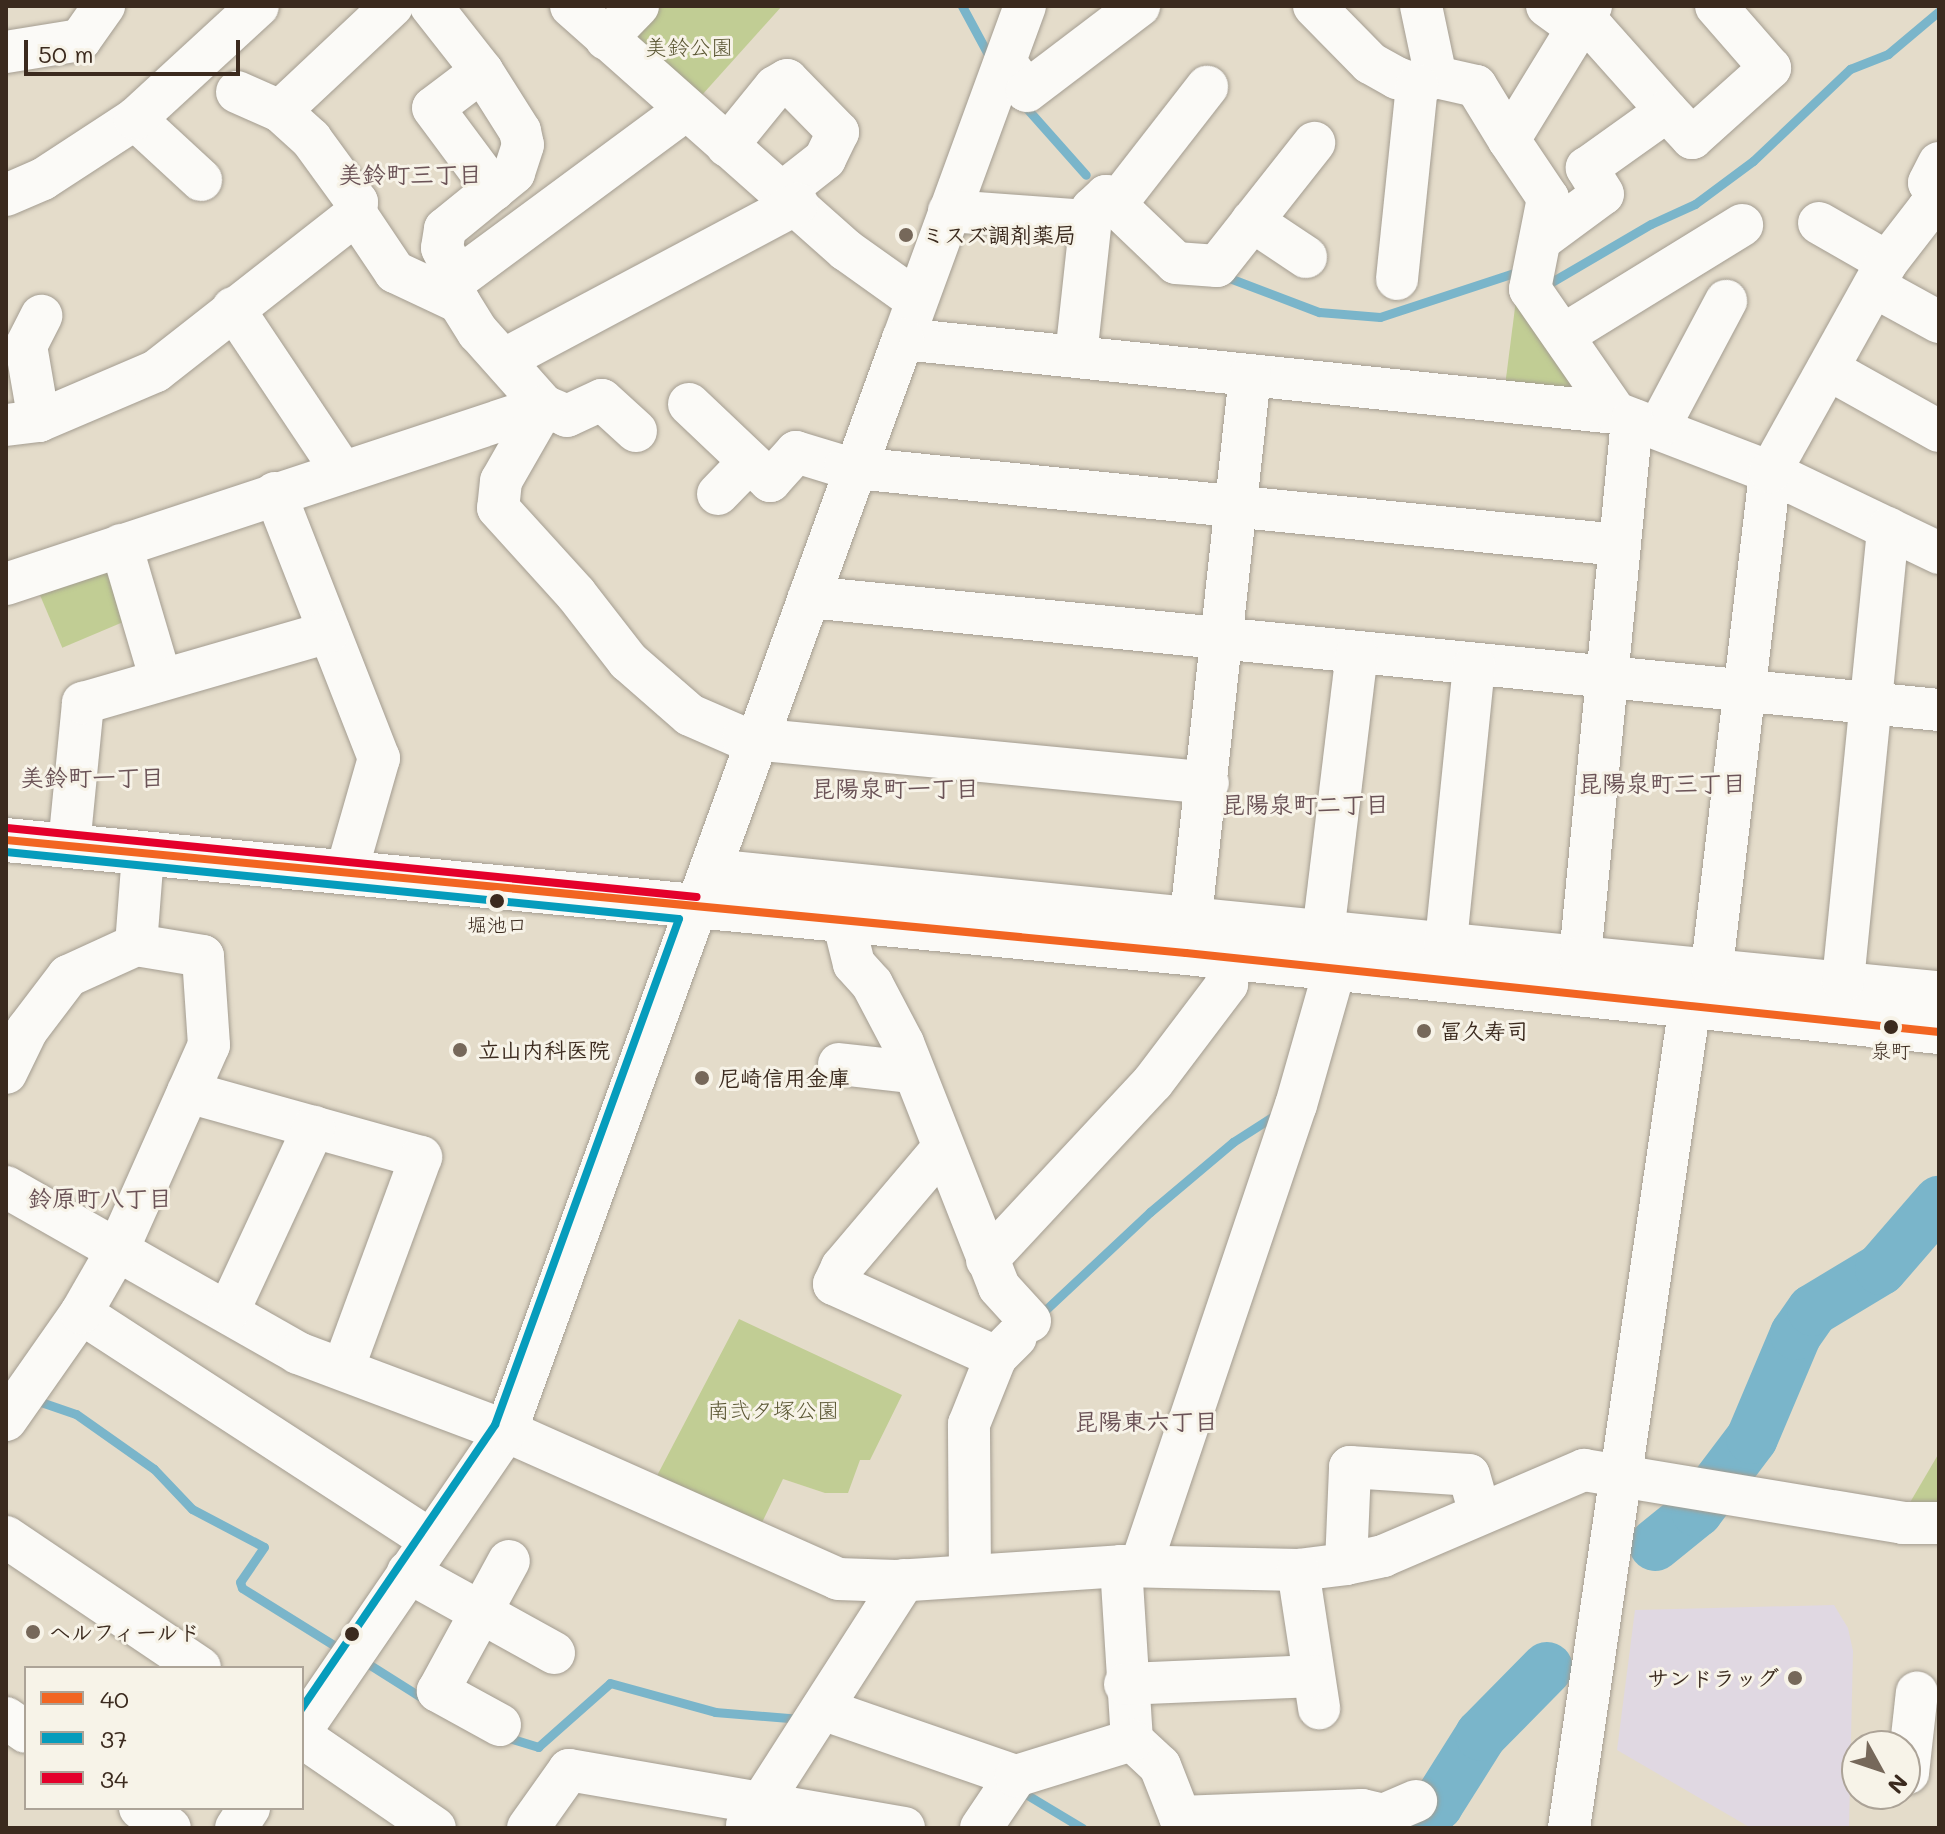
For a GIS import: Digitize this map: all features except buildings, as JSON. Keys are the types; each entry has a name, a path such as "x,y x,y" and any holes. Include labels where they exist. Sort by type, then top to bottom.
{"main road":[{"path":"6,840 346,873 704,889 843,920 1445,962 1690,1005 1939,1032"}],"street":[{"path":"6,52 68,23 80,40 104,6"},
{"path":"6,195 43,179 135,119 258,6"},
{"path":"280,111 392,6"},
{"path":"431,6 482,71 520,131 523,145 514,173 453,219 442,235 442,248 455,288 505,359 544,406 567,416 602,400 636,431"},
{"path":"571,6 684,111 790,198 846,250 910,319 1076,356 1636,420 1770,472 1939,553"},
{"path":"606,39 638,6"},
{"path":"304,1726 506,1431 1025,6"},
{"path":"1005,62 1027,91 1086,68 1139,6"},
{"path":"1314,6 1370,63 1426,81 1476,86 1548,198 1543,238 1530,289 1636,420"},
{"path":"1397,279 1426,81 1421,6"},
{"path":"1509,140 1573,13 1594,29 1692,138 1770,68 1716,6"},
{"path":"482,71 433,108 494,190"},
{"path":"505,359 790,198 825,159 838,132 787,80 775,87 727,146"},
{"path":"1076,356 1103,213 1207,87"},
{"path":"237,92 280,111 311,139 357,202 356,214 395,272 455,288"},
{"path":"455,288 684,111"},
{"path":"1543,238 1603,194 1587,168 1667,111"},
{"path":"135,119 201,180"},
{"path":"949,211 1103,213 1176,263 1217,266 1314,143"},
{"path":"1939,163 1929,183 1939,192"},
{"path":"1712,967 1770,472 1881,274 1928,209 1939,203"},
{"path":"41,316 26,346 22,423 156,371 356,214"},
{"path":"1252,221 1306,257"},
{"path":"1819,223 1939,322"},
{"path":"1565,334 1742,225"},
{"path":"1580,957 1618,545 1636,420 1726,301"},
{"path":"233,308 341,470"},
{"path":"1828,369 1939,431"},
{"path":"987,1260 1153,1082 1227,984 1202,943 1208,783 1250,375"},
{"path":"689,404 770,481 796,452 859,466 1237,509 1618,545"},
{"path":"6,584 341,470 544,406"},
{"path":"544,406 501,481 498,508 506,521 576,594 628,661 656,690 690,715 743,738 1208,783"},
{"path":"718,494 749,462"},
{"path":"275,493 379,758 346,873"},
{"path":"1843,981 1888,528"},
{"path":"121,545 160,677"},
{"path":"809,597 1939,710"},
{"path":"69,846 83,703 160,677 329,632"},
{"path":"1357,654 1326,956 1296,1105 1131,1565 1125,1684 1132,1740 1160,1766 1180,1817 1362,1810 1383,1815 1416,1801"},
{"path":"1474,665 1445,962 1580,957 1712,967 1939,992"},
{"path":"136,945 143,853"},
{"path":"704,889 1202,943"},
{"path":"843,920 854,964 878,996 999,1287 1035,1318 996,1357 969,1424 970,1576"},
{"path":"6,1073 27,1030 68,976 136,945 203,956 209,1045 119,1247 81,1313 6,1420"},
{"path":"1569,1828 1690,1005"},
{"path":"839,1064 912,1072"},
{"path":"188,1092 421,1157 343,1369"},
{"path":"229,1310 314,1127"},
{"path":"942,1149 842,1267 834,1284 996,1357"},
{"path":"6,1187 119,1247 298,1353 506,1431 817,1572 854,1581 1131,1565 1298,1570 1346,1564 1383,1556 1566,1475 1584,1470 1622,1478 1716,1489 1903,1523 1939,1523"},
{"path":"81,1313 419,1556 480,1612 554,1653"},
{"path":"1346,1564 1350,1467 1469,1475 1480,1513"},
{"path":"6,1537 197,1666"},
{"path":"500,1725 438,1691 509,1561"},
{"path":"1125,1684 1315,1692 1298,1570"},
{"path":"754,1815 904,1580"},
{"path":"822,1709 1016,1776 1132,1740"},
{"path":"6,1718 24,1731"},
{"path":"304,1738 435,1828"},
{"path":"528,1828 569,1770 754,1815 904,1828"},
{"path":"981,1828 1016,1776"},
{"path":"143,1810 170,1828"},
{"path":"236,1828 248,1810"}],"shaded area":[{"path":"1834,1605 1848,1628 1853,1651 1851,1730 1841,1730 1841,1810 1849,1810 1849,1828 1751,1828 1617,1750 1635,1610"}],"green space":[{"name":"美鈴公園","path":"654,6 782,6 693,105 630,45"},
{"path":"1517,292 1588,393 1505,386"},
{"path":"110,558 135,617 62,648 37,589"},
{"name":"南弐タ塚公園","path":"739,1319 902,1395 870,1460 860,1460 848,1493 825,1493 783,1479 754,1539 649,1491"},
{"path":"1939,1453 1939,1512 1905,1511"}],"waterway":[{"path":"962,6 990,58"},
{"path":"1543,287 1651,224 1695,204 1753,161 1850,69 1888,54 1939,11"},
{"path":"1022,103 1086,175"},
{"path":"1224,276 1319,312 1380,317 1514,273 1522,277"},
{"path":"1040,1315 1150,1212 1233,1142 1280,1112"},
{"path":"1655,1545 1697,1511 1752,1438 1796,1334 1813,1310 1881,1269 1939,1202"},
{"path":"35,1400 76,1414 154,1469 192,1509 264,1547 240,1582 242,1588 335,1646"},
{"path":"370,1665 427,1701"},
{"path":"1386,1828 1437,1805 1481,1735 1547,1668"},
{"path":"506,1737 538,1747 610,1683 715,1712 801,1719"},
{"path":"1019,1790 1082,1828"}],"transit line":[{"name":"34","path":"7,828 697,897"},
{"name":"40","path":"6,840 1186,953 1939,1032"},
{"name":"37","path":"6,852 679,919 495,1425 304,1705"}],"place":[{"name":"ミスズ調剤薬局","path":"906,235"},
{"name":"堀池口","path":"497,901"},
{"name":"泉町","path":"1891,1027"},
{"name":"冨久寿司","path":"1424,1031"},
{"name":"立山内科医院","path":"460,1050"},
{"name":"尼崎信用金庫","path":"702,1078"},
{"name":"ヘルフィールド","path":"33,1632"},
{"name":"サンドラッグ","path":"1795,1678"}],"district":[{"name":"美鈴町三丁目","path":"410,174"},
{"name":"美鈴町一丁目","path":"92,777"},
{"name":"昆陽泉町三丁目","path":"1662,783"},
{"name":"昆陽泉町一丁目","path":"895,788"},
{"name":"昆陽泉町二丁目","path":"1305,804"},
{"name":"鈴原町八丁目","path":"100,1198"},
{"name":"昆陽東六丁目","path":"1146,1421"}]}
